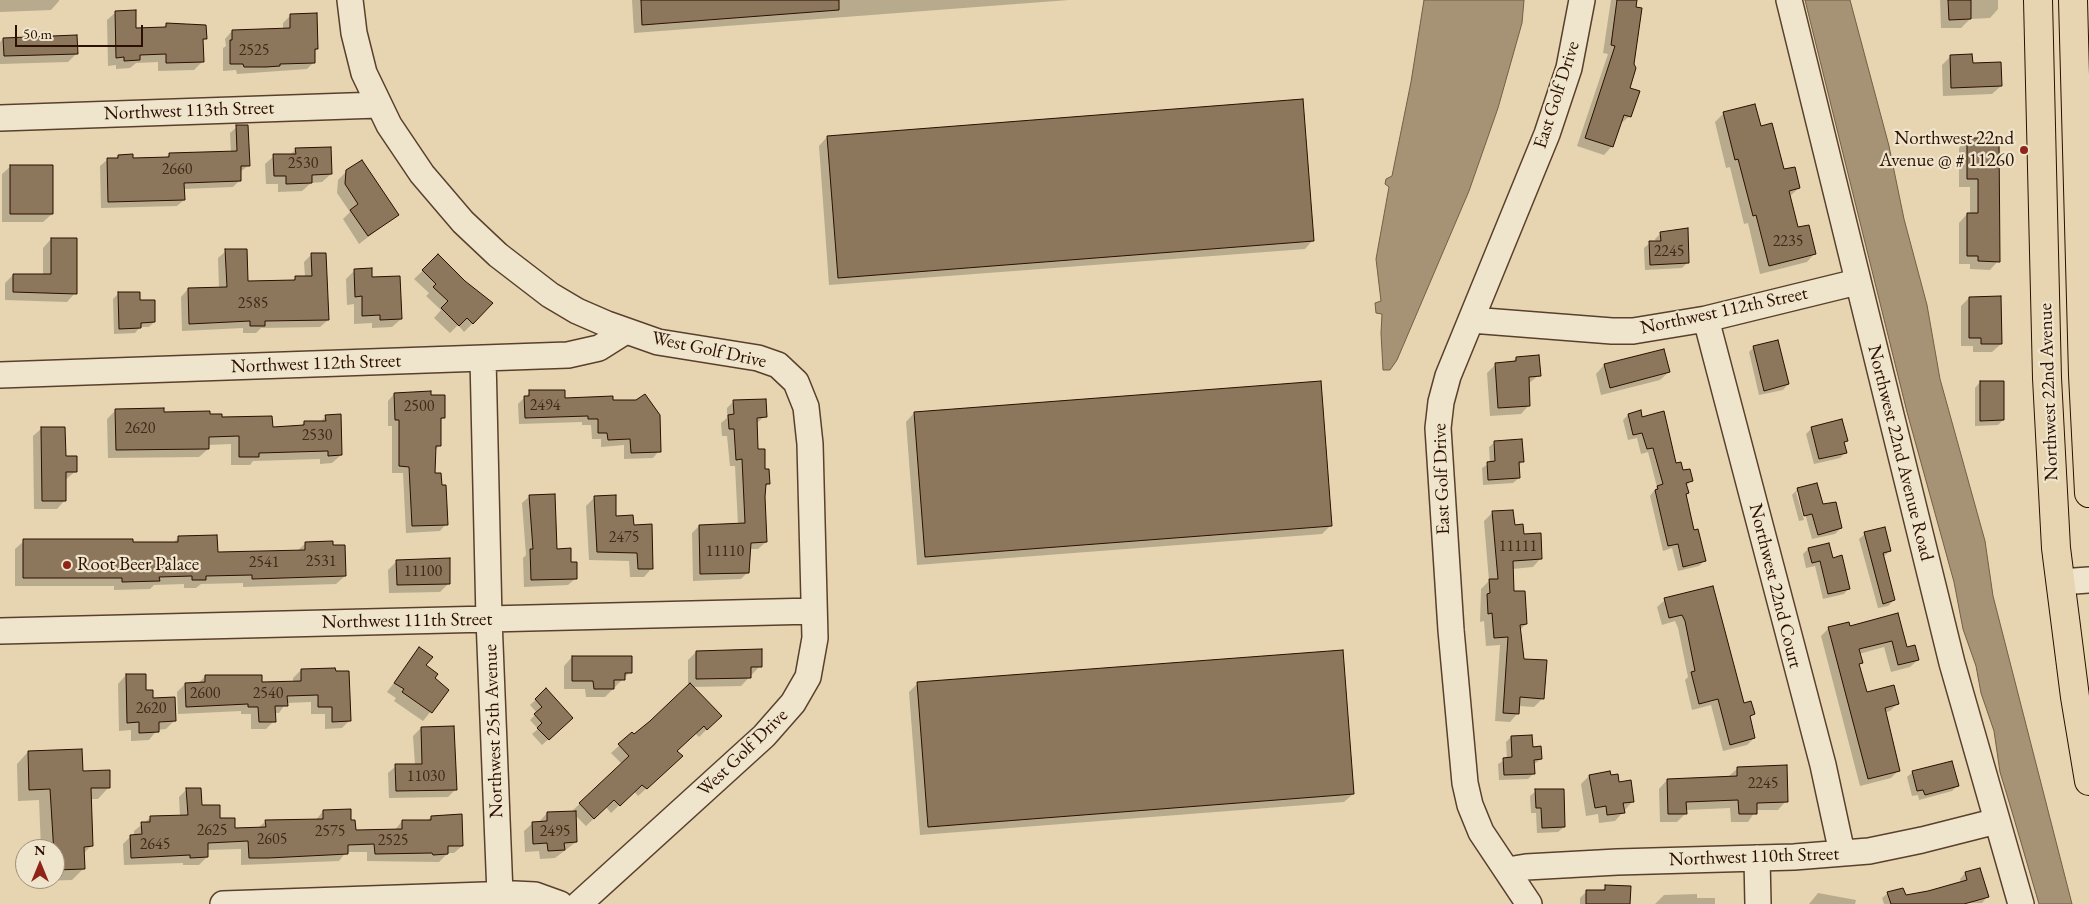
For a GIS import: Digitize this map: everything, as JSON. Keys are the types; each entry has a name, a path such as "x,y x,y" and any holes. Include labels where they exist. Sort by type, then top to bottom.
{"main road":[{"name":"Northwest 22nd Avenue","path":"2038,0 2047,378 2060,582 2075,697 2089,781"},
{"name":"Northwest 22nd Avenue","path":"2073,0 2083,375 2089,493"}],"street":[{"name":"West Golf Drive","path":"350,0 361,64 378,105 396,138 422,174 486,244 524,277 550,295 577,310 626,331 682,347 758,358 778,365 796,382 803,396 809,427 815,638 812,663 802,690 786,713 764,736 579,904"},
{"name":"East Golf Drive","path":"1529,904 1481,832 1467,795 1461,757 1448,602 1438,428 1444,390 1547,134 1568,68 1582,0"},
{"name":"Northwest 22nd Avenue Road","path":"1789,0 1952,663 2021,904"},
{"name":"Northwest 113th Street","path":"0,118 378,105"},
{"name":"Northwest 112th Street","path":"1471,320 1633,331 1706,319 1857,282"},
{"name":"Northwest 22nd Court","path":"1706,319 1823,765 1842,853"},
{"name":"Northwest 112th Street","path":"0,375 584,353 598,348 626,331"},
{"name":"Northwest 25th Avenue","path":"483,358 489,619 500,894"},
{"path":"2060,582 2089,580"},
{"name":"Northwest 111th Street","path":"0,631 814,611"},
{"name":"Northwest 110th Street","path":"1508,870 1526,867 1616,862 1757,858 1842,853 1896,846 1996,821"},
{"path":"1757,858 1758,904"},
{"path":"223,904 500,894 535,895 560,904"}],"shaded area":[{"path":"1424,0 1524,0 1522,23 1498,108 1469,191 1397,360 1390,370 1383,370 1382,314 1376,313 1375,303 1381,301 1376,259 1389,187 1385,184 1386,179 1392,176 1411,82"},
{"path":"1805,0 1850,0 1889,146 1904,219 1927,305 1940,379 1985,541 1993,596 2072,904 2039,904 2000,772 1994,731 1981,693 1976,666 1963,629 1954,582 1907,412"}],"building":[{"path":"641,0 839,0 839,10 642,25"},
{"path":"1617,0 1637,0 1636,7 1642,8 1634,64 1636,68 1630,88 1640,91 1631,117 1624,115 1613,147 1585,138 1615,46 1611,45"},
{"path":"1948,0 1971,0 1971,19 1949,20"},
{"path":"136,10 136,28 166,27 166,23 206,25 207,39 203,39 204,62 166,63 166,54 140,55 140,60 124,61 124,57 116,58 115,11"},
{"path":"317,13 318,49 315,49 315,63 280,64 280,66 266,67 244,67 243,64 230,64 232,30 290,28 290,14"},
{"path":"77,35 78,54 4,56 3,38"},
{"path":"1972,54 1973,63 2001,62 2002,86 1951,88 1950,55"},
{"path":"1303,99 1314,241 838,278 827,136"},
{"path":"1755,104 1761,126 1772,123 1784,169 1795,167 1800,188 1789,191 1798,227 1809,225 1816,254 1769,266 1756,215 1753,216 1738,159 1735,160 1723,112"},
{"path":"236,125 248,125 250,166 241,166 241,181 184,183 185,200 108,202 107,158 118,158 118,155 133,154 133,158 169,157 169,153 237,151"},
{"path":"1967,138 1999,138 2000,262 1978,261 1978,256 1967,256 1967,213 1978,213 1978,179 1967,179"},
{"path":"331,147 332,174 312,175 312,183 286,184 286,176 274,176 273,154 296,154 295,148"},
{"path":"362,160 399,215 368,236 350,210 358,204 345,184 346,170"},
{"path":"10,165 53,165 53,214 10,214"},
{"path":"1688,228 1689,263 1650,265 1649,241 1661,241 1660,232"},
{"path":"51,238 77,238 77,294 13,292 13,274 51,274"},
{"path":"225,249 247,249 248,281 295,280 295,276 312,276 311,253 326,253 329,320 265,321 265,326 250,326 250,321 189,324 188,288 227,287"},
{"path":"438,254 465,281 493,303 473,324 467,318 459,326 441,308 448,301 433,287 436,284 422,270"},
{"path":"372,268 372,277 400,276 402,319 380,320 380,315 362,316 362,296 355,297 354,269"},
{"path":"118,292 140,292 140,300 155,300 155,322 141,323 141,328 119,329"},
{"path":"2001,296 2002,344 1981,344 1981,338 1969,338 1969,297"},
{"path":"1778,340 1789,384 1764,391 1753,346"},
{"path":"1664,349 1670,372 1610,388 1604,364"},
{"path":"1539,355 1541,376 1529,377 1530,406 1498,408 1495,363 1516,361 1516,357"},
{"path":"1321,381 1332,526 925,557 914,412"},
{"path":"1980,381 2004,381 2004,420 1980,421"},
{"path":"529,390 565,390 565,398 613,396 613,400 636,400 645,394 660,415 661,452 631,453 630,439 608,440 607,433 598,433 598,419 588,419 588,416 525,418 524,396 529,396"},
{"path":"431,391 431,395 445,395 445,418 441,418 441,446 436,446 435,473 441,473 442,485 446,485 448,525 412,526 409,467 399,466 399,420 395,420 394,393"},
{"path":"766,399 767,417 757,418 758,449 765,449 765,469 769,469 770,484 766,484 765,497 767,542 751,543 749,573 700,574 699,525 745,523 742,459 736,460 734,429 729,429 728,415 734,414 733,400"},
{"path":"164,408 164,412 210,411 210,414 222,414 222,417 272,416 273,427 304,425 304,421 326,421 325,415 341,414 342,455 328,456 328,451 259,453 259,457 239,457 239,436 209,437 209,449 116,450 115,409"},
{"path":"1641,410 1642,417 1664,411 1676,463 1681,462 1683,470 1690,469 1693,481 1686,483 1689,493 1686,494 1694,530 1698,529 1706,561 1683,567 1678,544 1668,546 1655,490 1658,489 1657,486 1663,484 1653,448 1647,449 1642,433 1633,435 1628,414"},
{"path":"1842,419 1848,441 1844,442 1847,453 1819,459 1811,427"},
{"path":"41,427 65,427 66,456 77,456 77,472 66,472 66,501 42,501"},
{"path":"1522,439 1524,462 1519,462 1520,478 1488,480 1487,462 1495,461 1494,441"},
{"path":"1817,483 1823,504 1836,502 1842,528 1818,535 1812,514 1804,516 1797,488"},
{"path":"555,494 557,549 571,548 571,562 577,562 577,579 531,580 530,549 533,549 529,495"},
{"path":"616,495 616,516 633,515 634,525 652,524 653,569 638,569 637,553 597,552 594,496"},
{"path":"1513,510 1515,525 1523,524 1524,534 1541,533 1542,559 1513,561 1514,591 1525,591 1527,624 1520,625 1524,659 1547,660 1544,699 1520,697 1519,714 1503,713 1508,637 1494,638 1492,613 1488,614 1487,594 1490,593 1489,579 1498,579 1492,511"},
{"path":"1885,527 1891,551 1883,553 1895,600 1883,604 1864,532"},
{"path":"217,535 218,552 305,550 305,542 333,541 333,545 345,545 346,576 252,579 252,575 206,576 206,580 192,580 192,576 159,577 160,581 122,582 122,578 23,578 23,539 133,539 133,542 178,542 178,536"},
{"path":"1829,543 1833,558 1842,555 1850,589 1828,594 1820,561 1812,563 1808,548"},
{"path":"450,558 450,584 397,585 396,560"},
{"path":"1713,586 1744,703 1751,701 1755,714 1750,716 1755,738 1730,745 1718,699 1699,704 1691,672 1695,671 1685,621 1682,615 1669,618 1664,598"},
{"path":"1898,613 1907,647 1915,645 1919,660 1898,665 1892,641 1859,649 1863,663 1859,664 1867,692 1894,685 1899,704 1885,708 1900,771 1868,779 1828,627 1849,622 1850,626"},
{"path":"419,647 433,657 426,665 438,674 435,678 449,690 432,713 402,692 404,689 394,683"},
{"path":"762,649 762,667 751,667 751,678 696,679 696,651"},
{"path":"1343,650 1354,794 928,827 917,682"},
{"path":"572,656 632,656 632,673 625,673 625,680 614,680 614,689 594,689 593,681 572,681"},
{"path":"335,668 336,671 349,671 351,721 332,722 332,707 318,707 318,695 287,696 288,706 275,706 276,722 259,722 258,707 248,707 248,704 186,707 185,683 205,682 205,675 262,675 262,682 301,681 301,669"},
{"path":"126,674 146,674 146,690 153,690 153,698 175,697 176,721 159,722 159,732 139,733 139,722 127,723"},
{"path":"690,683 722,716 707,730 704,726 677,751 683,756 647,789 642,785 620,806 614,800 594,819 579,803 629,756 618,744 632,732 634,734 650,721"},
{"path":"546,688 573,718 549,740 537,728 542,723 534,714 542,707 535,699"},
{"path":"454,726 457,790 396,791 395,764 422,764 421,727"},
{"path":"1532,735 1533,747 1541,746 1542,759 1534,760 1535,774 1504,775 1503,758 1512,757 1511,736"},
{"path":"82,749 83,771 110,770 110,788 91,788 93,846 84,847 85,869 65,870 65,839 53,839 50,789 29,790 28,751"},
{"path":"1952,761 1959,786 1925,795 1923,790 1917,791 1912,771"},
{"path":"1787,765 1788,802 1757,803 1757,814 1739,814 1738,800 1686,802 1687,814 1668,814 1667,779 1737,776 1737,767"},
{"path":"1610,771 1611,775 1618,774 1619,782 1631,780 1634,802 1623,803 1625,813 1607,815 1606,806 1595,808 1589,775"},
{"path":"186,788 201,788 202,805 220,805 220,818 235,818 235,828 266,827 265,820 323,819 323,810 351,809 351,820 355,820 356,830 402,829 402,820 431,820 431,816 462,814 463,846 448,846 448,854 433,855 432,853 375,854 374,844 348,845 348,854 249,858 248,841 208,843 208,857 190,858 190,855 131,858 130,835 142,834 141,822 150,822 150,816 188,815"},
{"path":"1535,789 1564,789 1565,827 1542,828 1541,808 1536,808"},
{"path":"576,811 577,842 564,843 565,850 548,851 547,843 533,844 532,822 547,821 547,812"},
{"path":"1980,868 1989,897 1964,904 1891,904 1887,892 1903,888 1906,895 1928,891 1967,880 1965,872"},
{"path":"1605,885 1631,886 1630,904 1586,904 1586,890 1605,890"}],"place":[{"name":"Northwest 22nd Avenue @ # 11260","path":"2024,150"},
{"name":"Root Beer Palace","path":"67,565"}]}
